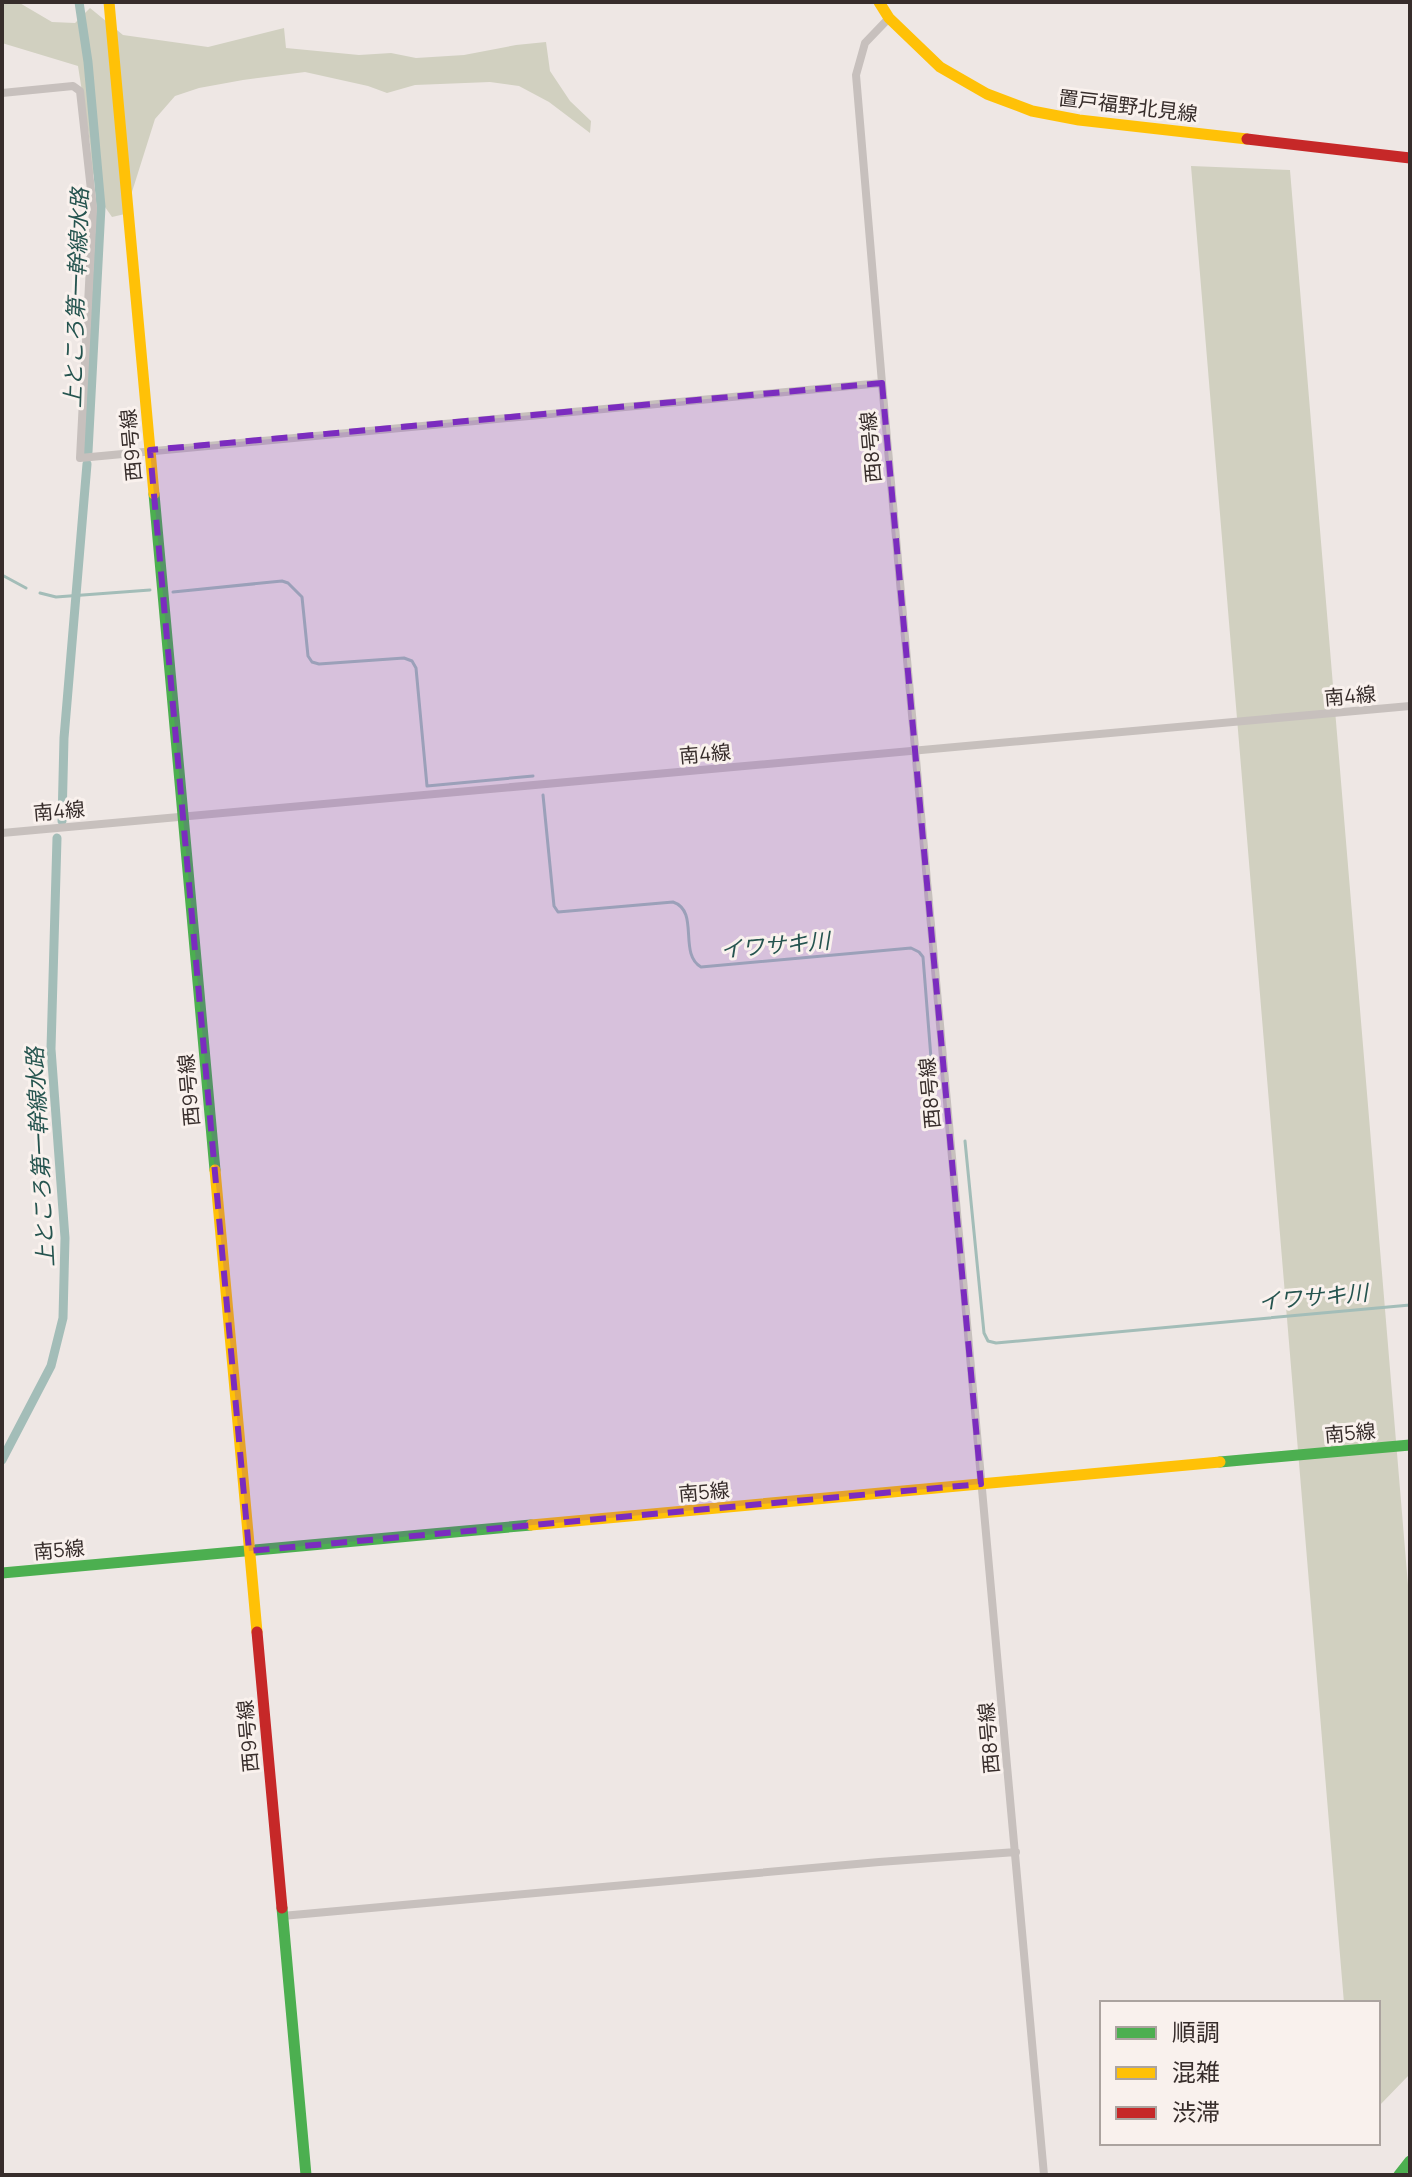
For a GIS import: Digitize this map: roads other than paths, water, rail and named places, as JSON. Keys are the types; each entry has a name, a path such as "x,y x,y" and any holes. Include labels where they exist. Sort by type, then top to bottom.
{"main road":[{"name":"西9号線","path":"109,2 306,2175"},
{"name":"置戸福野北見線","path":"879,2 889,18 940,67 987,94 1032,111 1079,120 1410,158"},
{"name":"南5線","path":"2,1573 1410,1445"},
{"path":"1399,2175 1410,2161"}],"street":[{"name":"西8号線","path":"889,18 865,43 856,75 1044,2175"},
{"path":"2,93 73,86 80,91 93,208 80,458 882,383"},
{"name":"南4線","path":"2,833 1410,706"},
{"path":"282,1916 848,1864 1016,1852"}],"waterway":[{"name":"上ところ第一幹線水路","path":"79,2 88,62 101,207 88,452"},
{"name":"上ところ第一幹線水路","path":"62,821 64,738 87,464"},
{"name":"イワサキ川","path":"2,575 26,588"},
{"name":"イワサキ川","path":"173,592 282,581 288,583 302,597 308,656 312,662 404,658 412,661 416,668 427,786 533,776"},
{"name":"イワサキ川","path":"40,593 56,597 150,590"},
{"name":"イワサキ川","path":"543,795 554,906 558,912 673,902 686,914 691,953 701,967 911,948 919,952 923,957 934,1096"},
{"name":"上ところ第一幹線水路","path":"2,1460 51,1366 63,1318 65,1238 51,1049 57,838"},
{"name":"イワサキ川","path":"965,1141 984,1333 988,1341 996,1343 1410,1305"}]}
